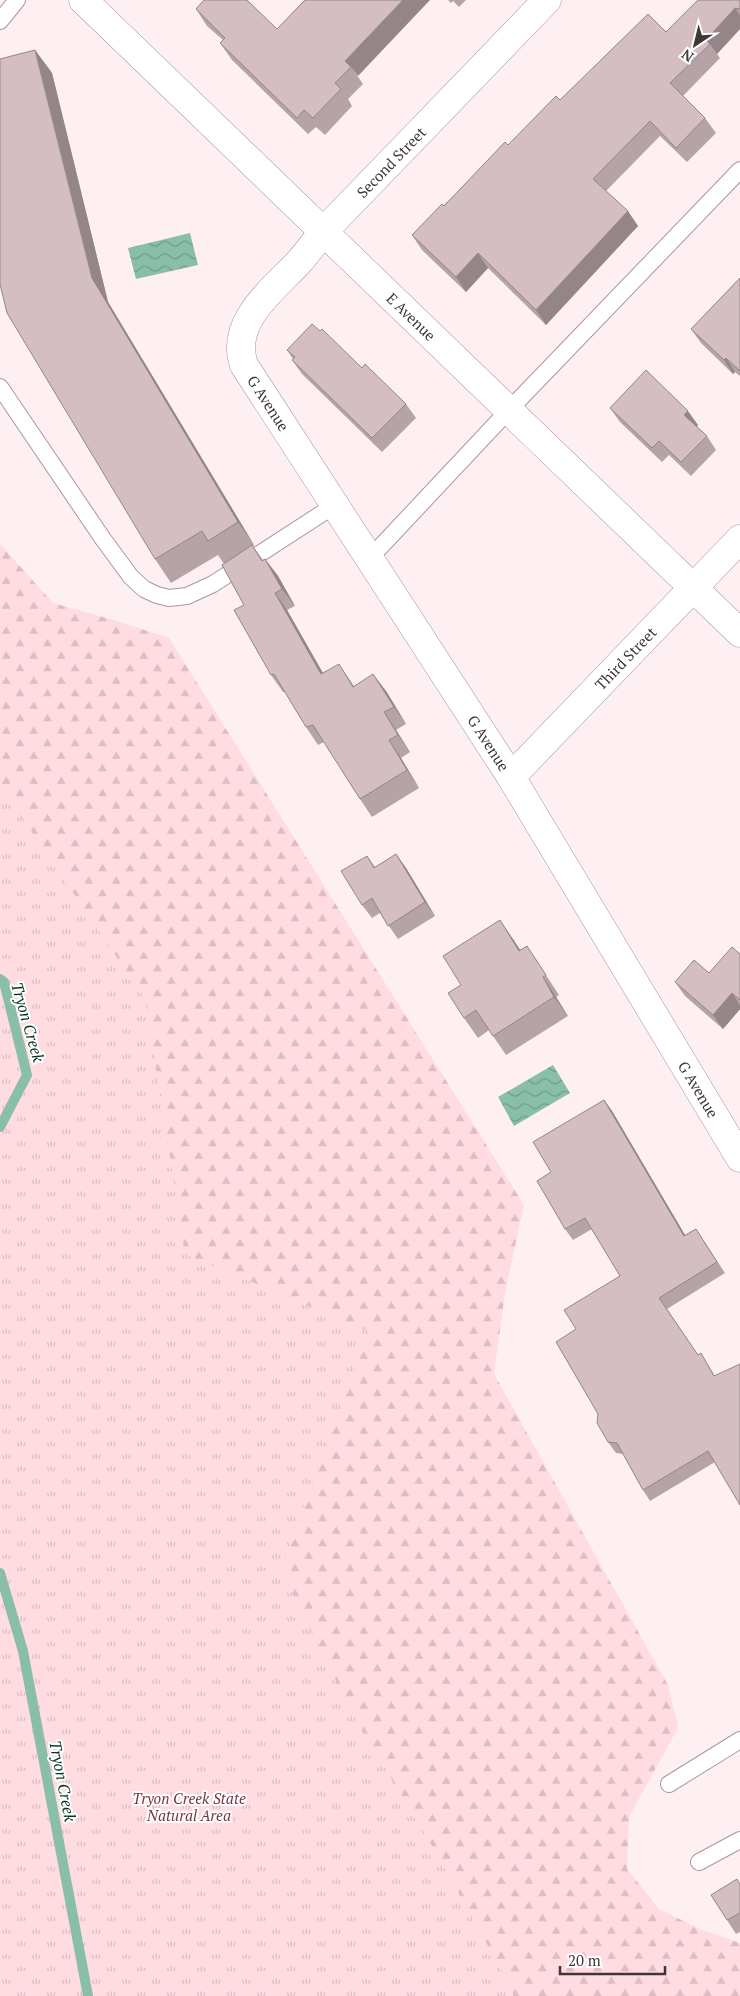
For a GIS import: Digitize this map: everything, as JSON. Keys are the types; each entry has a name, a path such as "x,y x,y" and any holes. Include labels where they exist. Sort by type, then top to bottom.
{"street":[{"name":"E Avenue","path":"83,0 740,633"},
{"name":"Second Street","path":"244,331 258,305 301,260 323,232 547,0"},
{"name":"G Avenue","path":"244,331 241,348 244,365 511,778 740,1158"},
{"name":"Third Street","path":"511,778 740,539"}],"lane":[{"path":"0,20 17,0"},
{"path":"370,559 509,410 740,170"},
{"path":"0,387 126,569 144,589 157,595 169,598 187,596 213,584 335,505"},
{"path":"669,1784 740,1740"},
{"path":"699,1862 740,1840"}],"green space":[{"path":"0,544 53,603 169,638 524,1205 505,1293 494,1374 668,1685 678,1728 629,1817 627,1869 659,1909 700,1929 740,1943 740,1996 0,1996"},
{"name":"Tryon Creek State Natural Area","path":"0,785 145,999 185,1254 368,1331 280,1570 353,1714 435,1851 513,1991 513,1996 0,1996"}],"water":[{"path":"190,233 198,265 136,279 128,248"},
{"path":"553,1065 570,1093 514,1126 498,1097"}],"building":[{"path":"204,0 247,0 277,29 305,0 403,0 345,61 351,67 335,83 341,89 313,118 304,110 297,118 220,43 225,38 196,9"},
{"path":"698,0 740,0 740,9 735,8 706,40 710,44 670,83 705,118 676,148 650,121 593,179 628,211 536,310 478,253 456,277 412,235 442,204 444,206 505,142 508,145 556,96 560,100 648,14 666,32"},
{"path":"35,50 92,278 238,522 208,541 202,531 155,559 7,313 0,284 0,59"},
{"path":"740,278 740,371 726,358 724,360 691,329"},
{"path":"312,324 320,331 322,329 362,368 365,364 406,404 372,438 292,360 295,357 287,350"},
{"path":"646,370 688,411 684,415 707,436 681,462 659,441 652,448 610,408"},
{"path":"252,545 262,561 265,559 282,589 275,593 321,674 339,664 353,687 373,674 394,707 384,712 398,735 389,740 407,770 360,799 313,725 306,727 274,674 271,675 234,610 244,605 222,565"},
{"path":"396,854 425,902 388,926 372,898 362,905 341,871 367,856 374,868"},
{"path":"500,920 519,951 527,946 546,975 543,977 554,997 493,1036 476,1010 464,1018 448,993 461,985 443,956"},
{"path":"732,947 740,954 740,1000 732,993 713,1015 675,982 694,960 709,973"},
{"path":"604,1100 684,1236 696,1229 717,1262 659,1298 698,1355 701,1353 714,1376 740,1364 740,1505 708,1451 643,1490 617,1443 608,1442 597,1423 598,1414 556,1342 576,1329 564,1310 620,1276 585,1218 565,1229 537,1181 551,1172 533,1142"},
{"path":"737,1879 740,1885 740,1913 727,1920 711,1895"}],"waterway":[{"name":"Tryon Creek","path":"0,979 4,982 27,1075 0,1127"},
{"name":"Tryon Creek","path":"0,1573 23,1651 88,1996"}]}
